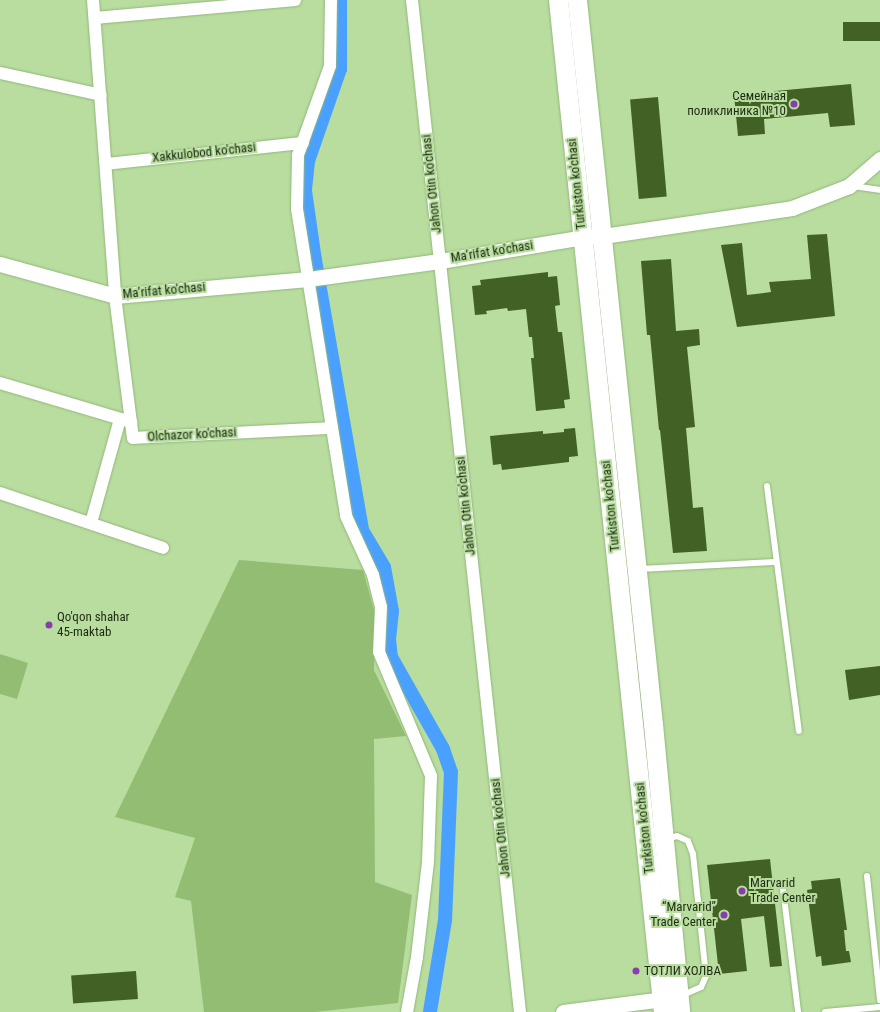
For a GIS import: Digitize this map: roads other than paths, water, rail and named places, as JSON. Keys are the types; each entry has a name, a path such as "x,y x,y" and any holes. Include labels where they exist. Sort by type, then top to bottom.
{"main road":[{"name":"Turkiston ko'chasi","path":"558,0 583,237 671,1005"},
{"name":"Turkiston ko'chasi","path":"577,0 603,236 665,840 671,1005"}],"street":[{"path":"91,524 126,420 93,0"},
{"path":"95,18 295,0"},
{"path":"331,0 330,66 298,155 296,210 346,516 373,575 381,607 379,652 431,776 428,862 417,957 407,1012"},
{"name":"Jahon Otin ko'chasi","path":"412,0 520,1012"},
{"path":"0,73 101,95"},
{"name":"Xakkulobod ko'chasi","path":"106,164 303,143"},
{"name":"Ma’rifat ko'chasi","path":"0,264 116,296 308,279 440,261 583,237 603,236 792,208 849,186 880,159"},
{"path":"0,383 126,420"},
{"name":"Olchazor ko'chasi","path":"126,420 133,438 332,428"},
{"path":"0,493 164,548"},
{"path":"563,1012 671,1005"}],"lane":[{"path":"849,186 880,190"},
{"path":"767,486 799,731"},
{"path":"637,569 776,562"},
{"path":"665,840 677,836 688,841 693,854 706,976 701,987 671,1005"},
{"path":"867,876 880,1000"},
{"path":"783,889 798,1012"},
{"path":"825,1012 880,1007"}],"waterway":[{"path":"340,0 340,69 308,161 305,191 315,260 362,530 384,567 392,611 389,639 391,657 443,749 451,772 445,920 430,1012"}],"place":[{"name":"Семейная поликлиника №10","path":"794,104"},
{"name":"Qo'qon shahar 45-maktab","path":"49,625"},
{"name":"Marvarid Trade Center","path":"742,891"},
{"name":"“Marvarid” Trade Center","path":"724,915"},
{"name":"ТОТЛИ ХОЛВА","path":"636,971"}]}
